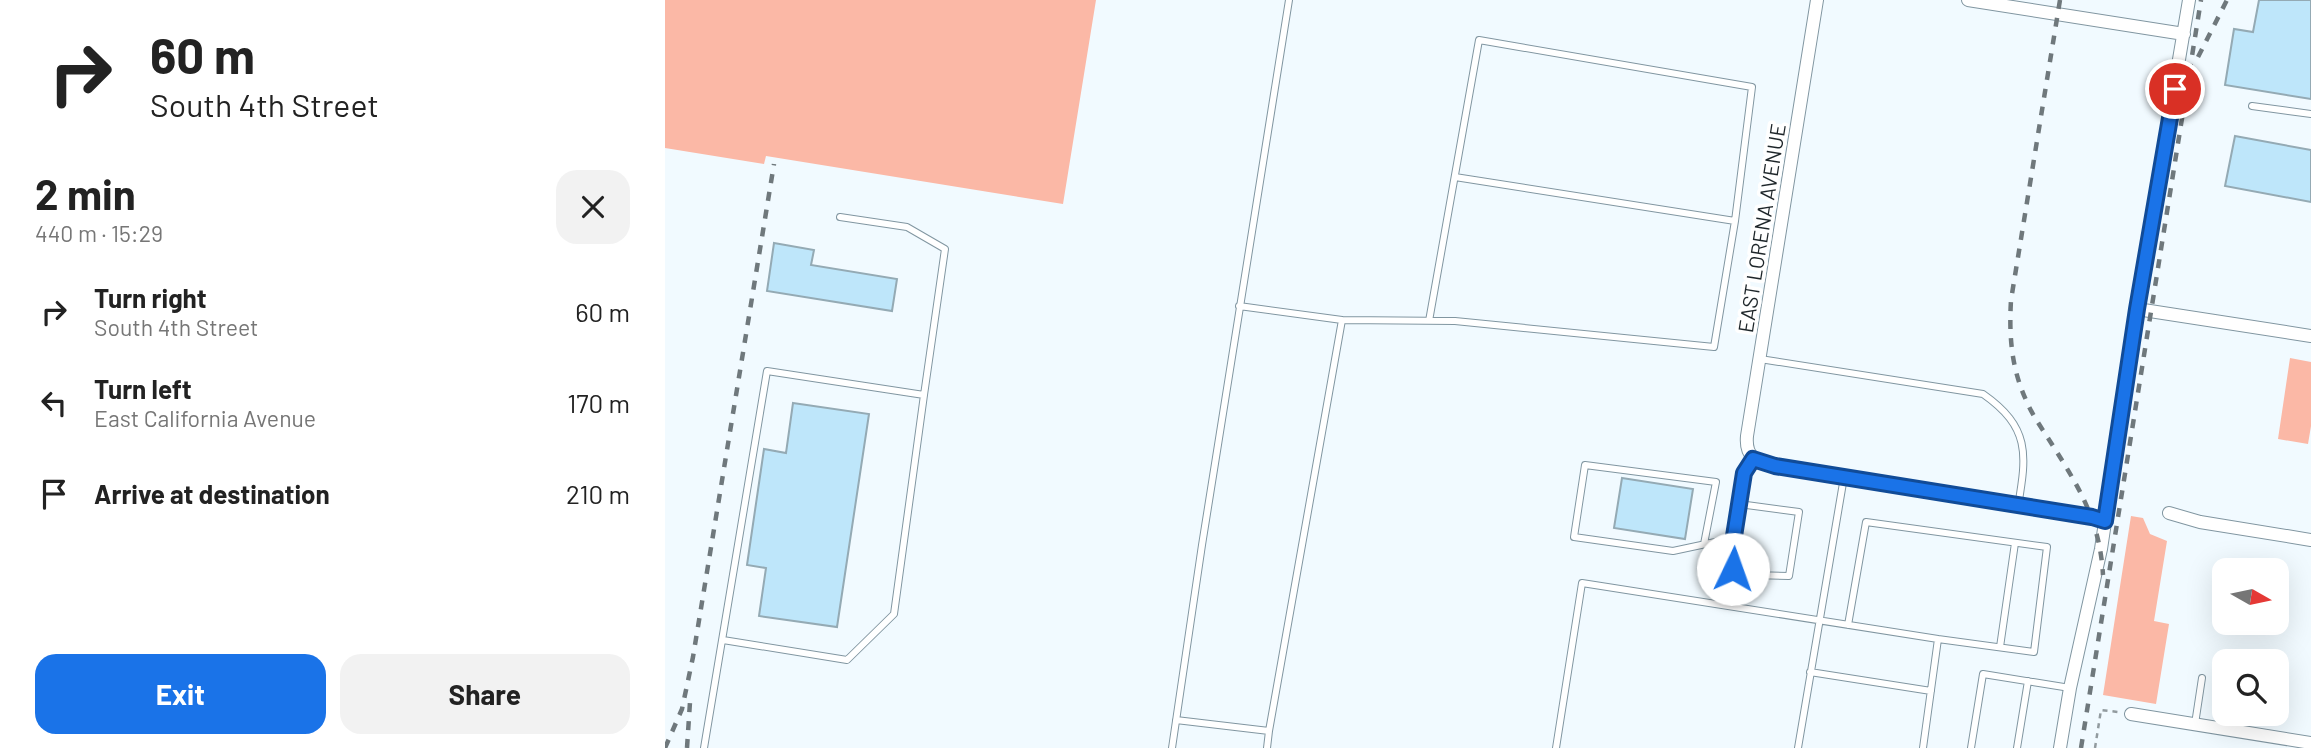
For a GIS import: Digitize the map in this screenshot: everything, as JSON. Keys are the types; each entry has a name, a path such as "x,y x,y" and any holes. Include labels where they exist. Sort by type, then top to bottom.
{"street":[{"name":"EAST LORENA AVENUE","path":"1753,459 1746,447 1817,0"},
{"path":"1968,0 2184,34"},
{"path":"2060,748 2105,521 2137,309 2189,0"},
{"path":"2137,309 2311,336"},
{"path":"1753,459 1775,466 2105,521"},
{"path":"2169,513 2200,522 2311,540"},
{"path":"2131,714 2311,743"}],"lane":[{"path":"1172,748 1239,306 1289,0"},
{"path":"1239,306 1342,320 1429,321 1455,321 1714,347 1735,221 1752,88 1479,40 1429,321"},
{"path":"2252,106 2311,114"},
{"path":"1455,177 1735,221"},
{"path":"723,640 847,660 894,614 945,249 907,227 840,217"},
{"path":"1267,748 1342,320"},
{"path":"1759,359 1983,394 2000,406 2021,435 2024,468 2018,506"},
{"path":"704,748 767,371 924,395"},
{"path":"1739,504 1799,512 1789,576 1752,575 1733,569 1731,555 1734,538 1739,504 1744,473 1753,459"},
{"path":"1704,544 1716,482 1585,465 1574,537 1673,551 1734,538"},
{"path":"1798,748 1844,477"},
{"path":"1556,748 1582,583 1819,621 2034,652 2047,547 1866,522 1848,625"},
{"path":"2000,647 2015,543"},
{"path":"1923,748 1938,639"},
{"path":"1810,672 1931,691"},
{"path":"1971,748 1983,674 2070,688"},
{"path":"2195,724 2202,678"},
{"path":"2017,748 2028,681"},
{"path":"1176,720 1269,732"}],"path":[{"path":"2095,748 2101,710 2131,714"}],"shaded area":[{"path":"665,0 1096,0 1063,204 766,156 764,164 665,148"},
{"path":"2290,358 2311,362 2311,426 2308,444 2278,439"},
{"path":"2131,516 2143,518 2150,534 2167,541 2154,621 2169,624 2156,704 2103,695"}],"building":[{"path":"2259,0 2311,0 2311,99 2225,85 2234,29 2253,32"},
{"path":"2235,136 2311,150 2311,202 2225,186"},
{"path":"774,243 814,250 811,265 897,279 892,311 767,291"},
{"path":"793,403 869,414 837,627 759,616 766,568 747,565 764,449 786,453"},
{"path":"1622,478 1693,489 1685,539 1614,528"}],"railway":[{"path":"2060,0 2011,300 2010,326 2014,363 2021,388 2035,418 2072,477 2087,508 2098,539 2103,575"},
{"path":"2081,748 2201,0"},
{"path":"2198,57 2227,0"},
{"path":"665,748 682,709 693,657 774,164"},
{"path":"687,748 690,702"}],"route":[{"path":"1733,569 1731,555 1744,473 1753,459 1775,466 2105,521 2137,309 2175,89"}]}
